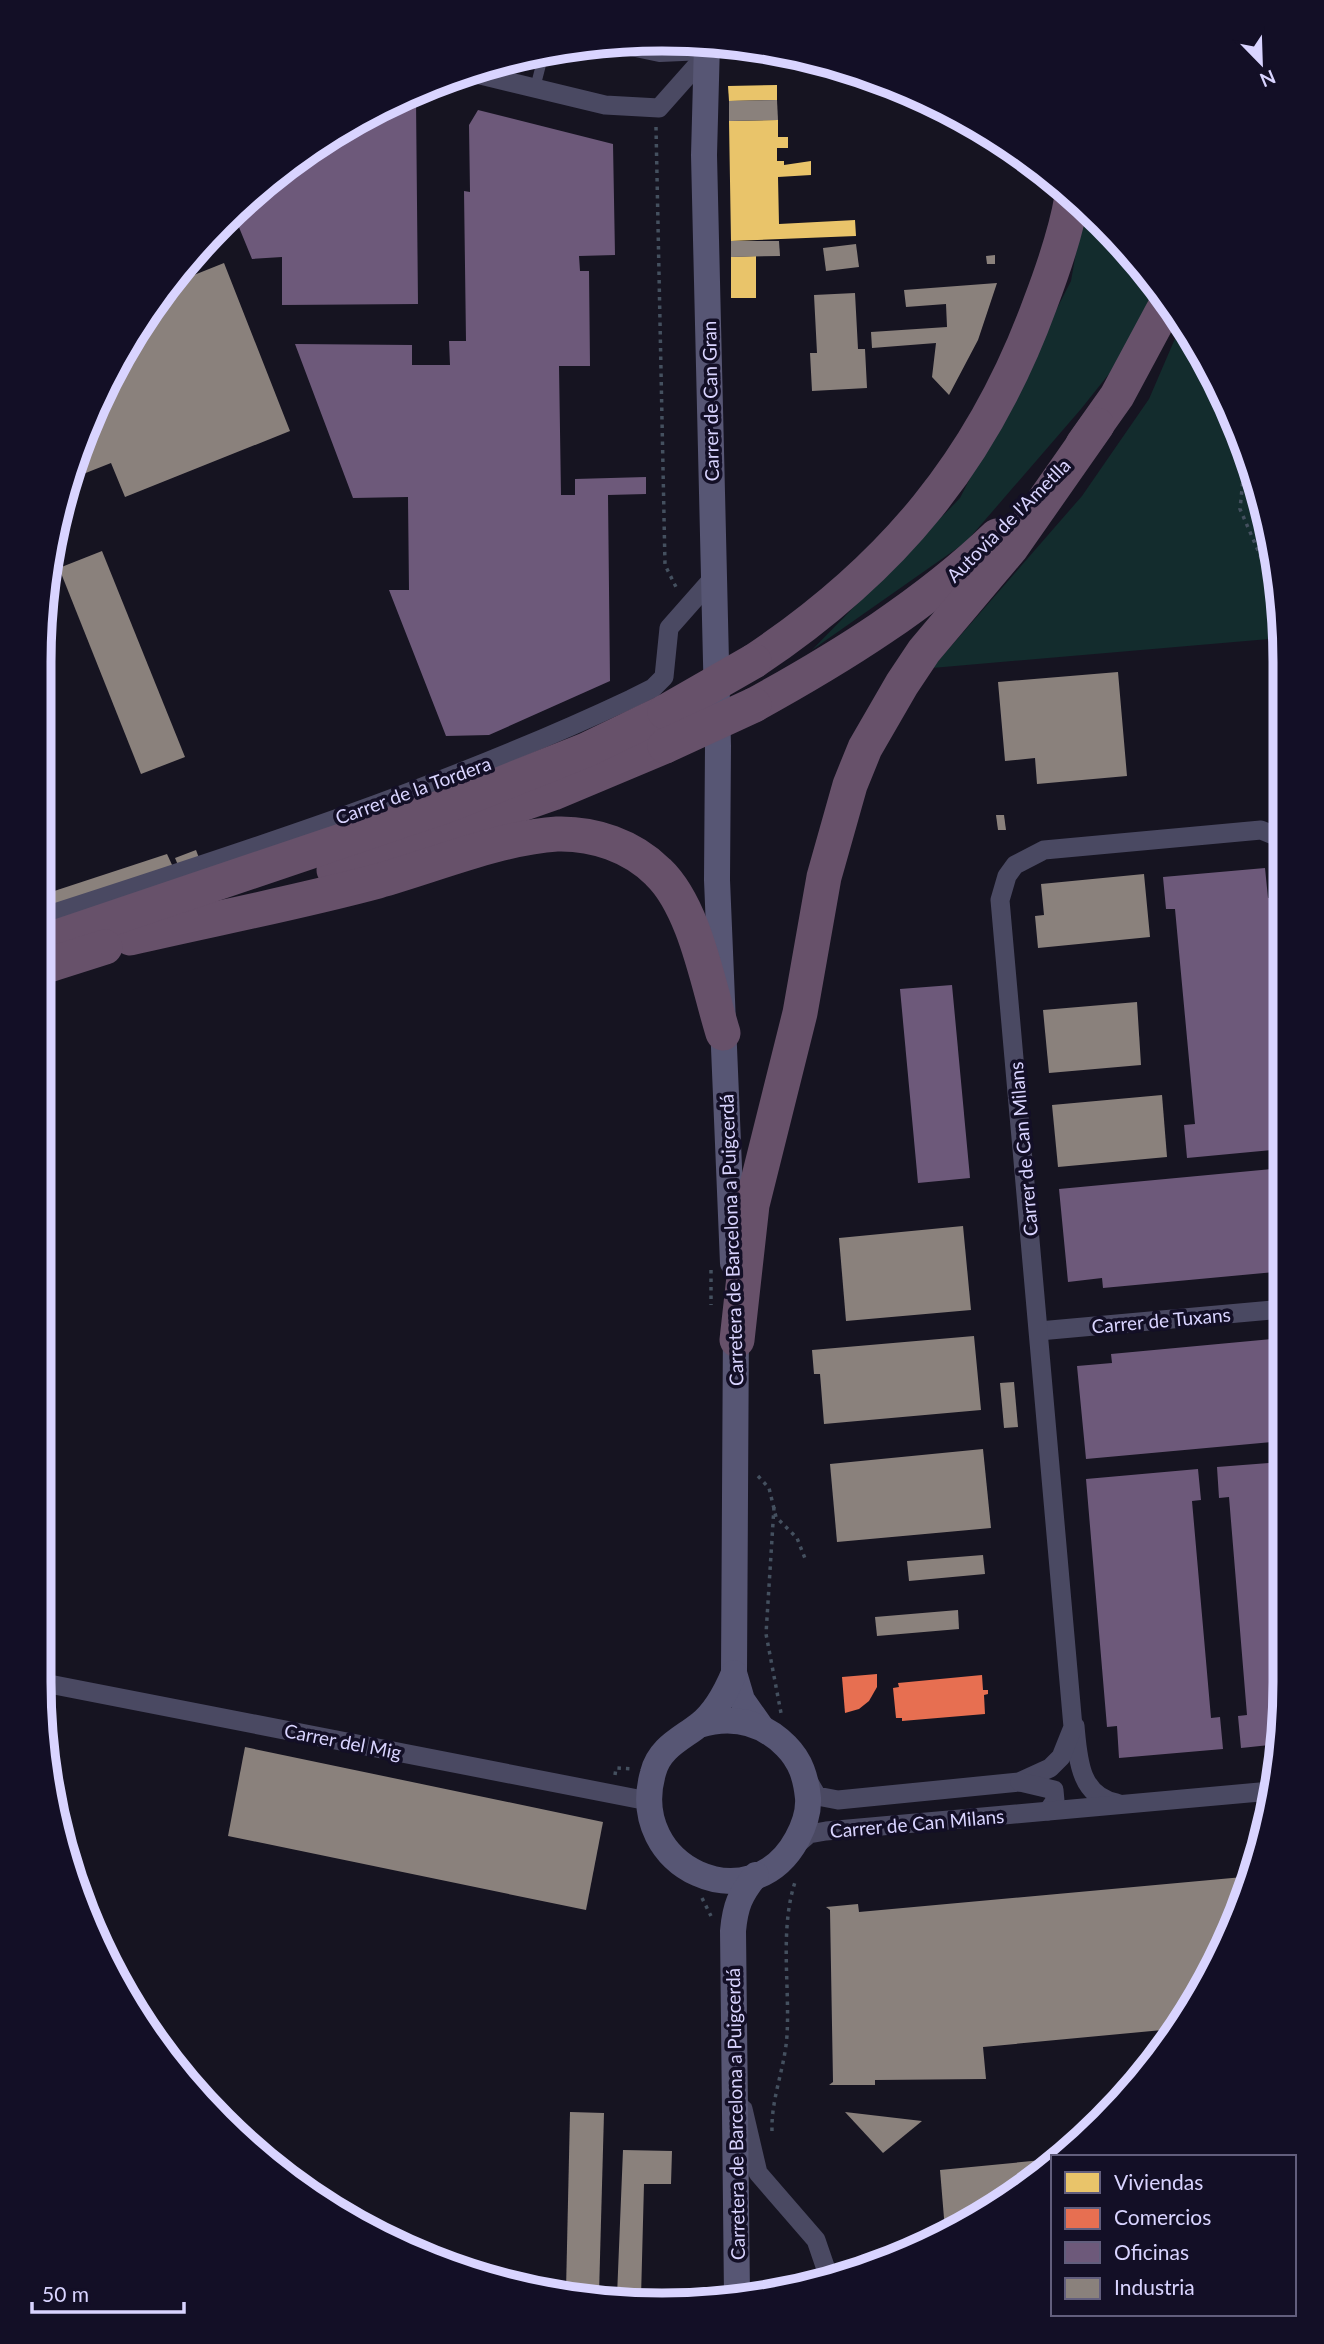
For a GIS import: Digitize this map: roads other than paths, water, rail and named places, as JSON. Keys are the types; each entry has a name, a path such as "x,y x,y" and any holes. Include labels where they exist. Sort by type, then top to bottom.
{"highway":[{"path":"51,939 451,804 586,750 665,712 754,661 797,632 888,554 927,509 967,455 1024,348 1051,275 1069,206"},
{"name":"Autovia de l'Ametlla","path":"130,938 482,819 665,747 754,705 853,647 945,584 1033,501 1097,425 1139,359 1163,312"},
{"path":"737,1340 752,1205 800,1013 824,877 850,785 865,748 901,684 924,651 1011,548 1097,425"},
{"path":"51,964 130,938 376,881 528,839 577,835 600,839 639,855 671,886 689,926 723,1033"}],"main road":[{"name":"Carrer de Can Gran","path":"706,52 704,155 718,746"},
{"name":"Carretera de Barcelona a Puigcerdá","path":"718,746 717,880 737,1340 734,1673 742,1700 761,1727"},
{"path":"699,1725 722,1720 761,1727 774,1734 793,1753 802,1769 808,1807 804,1826 792,1849 772,1868 742,1879 699,1883 659,1842 648,1801 657,1763 675,1740 699,1725 721,1700 734,1673"},
{"name":"Carretera de Barcelona a Puigcerdá","path":"723,1927 741,1893 756,1875"},
{"name":"Carretera de Barcelona a Puigcerdá","path":"699,1883 720,1904 723,1927 736,2076 737,2289"}],"street":[{"path":"488,77 605,105 659,108 702,52"},
{"name":"Carrer de la Tordera","path":"51,914 268,844 463,773 551,737 653,688 664,677 668,628 714,577"},
{"name":"Carrer de Can Milans","path":"1123,1804 1105,1801 1092,1791 1080,1772 1000,900 1007,876 1027,856 1062,847 1261,830 1273,835"},
{"name":"Carrer de Tuxans","path":"1039,1331 1273,1310"},
{"name":"Carrer del Mig","path":"51,1685 648,1801"},
{"name":"Carrer de Can Milans","path":"802,1769 817,1796 828,1800 1019,1782 1036,1777 1061,1756 1073,1727 1073,1708"},
{"name":"Carrer de Can Milans","path":"1019,1782 1054,1790 1055,1801 1048,1811"},
{"name":"Carrer de Can Milans","path":"792,1849 809,1834 826,1831 1263,1792"},
{"path":"736,2076 758,2173 816,2240 826,2270"}],"lane":[{"path":"635,52 660,57 685,52"},
{"path":"536,88 542,62"}]}
